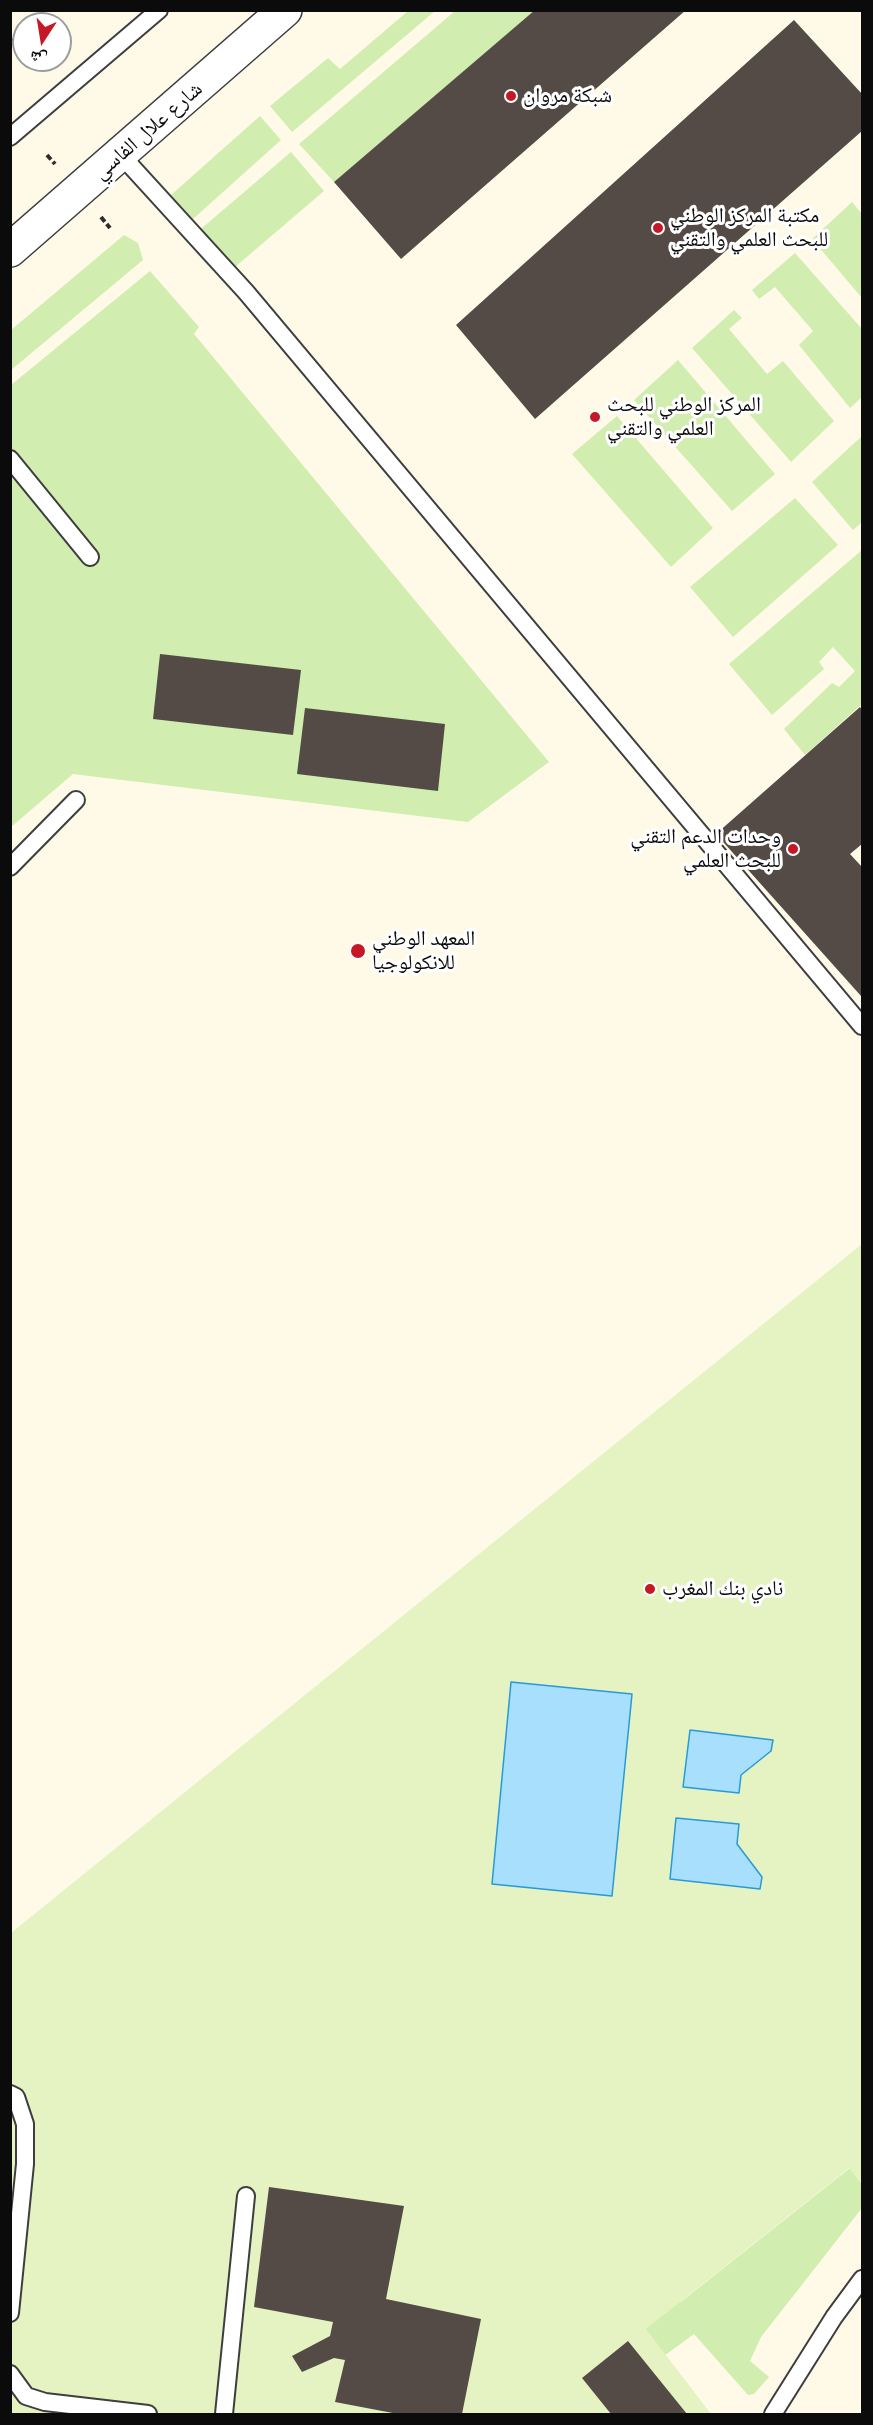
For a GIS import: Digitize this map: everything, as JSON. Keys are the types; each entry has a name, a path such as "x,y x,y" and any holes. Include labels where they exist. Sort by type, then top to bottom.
{"street":[{"name":"شارع علال الفاسي","path":"10,250 285,10"}],"lane":[{"path":"10,137 159,10"},
{"path":"121,155 246,292 862,1026"},
{"path":"10,459 90,556"},
{"path":"10,867 76,800"},
{"path":"10,2094 16,2097 25,2124 25,2164 10,2313"},
{"path":"224,2415 246,2196"},
{"path":"772,2415 834,2318 862,2279"},
{"path":"10,2374 26,2396 45,2402 148,2415"}],"green space":[{"path":"408,11 435,11 292,132 270,106 328,58 340,69"},
{"path":"455,11 535,11 334,182 299,144"},
{"path":"260,116 281,140 193,219 171,195"},
{"path":"291,152 324,191 228,273 195,234"},
{"path":"852,202 862,214 862,298 812,239"},
{"path":"124,235 138,243 143,260 11,370 11,330"},
{"path":"795,253 862,329 862,397 850,408 799,345 813,331 775,287 759,299 752,290"},
{"path":"150,271 199,327 194,334 549,762 468,822 73,774 11,827 10,477 25,465 11,449 11,385"},
{"path":"734,310 742,318 729,329 767,374 783,361 834,421 791,462 692,348"},
{"path":"678,360 775,474 732,511 634,400"},
{"path":"617,416 713,528 671,567 572,454"},
{"path":"862,436 862,522 853,530 812,482"},
{"path":"795,498 838,545 733,637 690,587"},
{"path":"862,550 862,704 805,755 784,729 832,683 839,687 855,671 833,647 819,662 824,669 772,715 729,664"},
{"name":"نادي بنك المغرب","path":"862,1244 862,2178 859,2181 849,2168 646,2329 711,2414 11,2414 11,1933"},
{"path":"850,2168 862,2184 862,2208 761,2337 750,2361 769,2377 754,2394 748,2395 694,2334 649,2367 467,2414 682,2301"}],"water":[{"path":"511,1682 632,1694 612,1896 492,1884"},
{"path":"690,1730 773,1740 771,1751 741,1775 739,1793 683,1787"},
{"path":"676,1818 739,1824 737,1844 762,1877 760,1889 670,1879"}],"building":[{"name":"شبكة مروان","path":"535,10 686,10 401,259 334,182"},
{"name":"مكتبة المركز الوطني للبحث العلمي والتقني","path":"794,20 862,94 862,131 535,419 456,325"},
{"path":"160,654 301,670 293,735 153,719"},
{"name":"وحدات الدعم التقني للبحث العلمي","path":"860,707 862,710 862,844 850,854 862,867 861,996 716,834"},
{"path":"305,708 445,724 438,791 297,774"},
{"path":"269,2187 404,2206 386,2299 481,2319 462,2414 398,2414 335,2402 345,2360 334,2358 302,2372 292,2356 330,2336 333,2322 254,2307"},
{"path":"628,2341 687,2414 611,2414 582,2378"}],"place":[{"name":"شبكة مروان","path":"511,96"},
{"name":"مكتبة المركز الوطني للبحث العلمي والتقني","path":"658,228"},
{"name":"المركز الوطني للبحث العلمي والتقني","path":"595,417"},
{"name":"وحدات الدعم التقني للبحث العلمي","path":"793,849"},
{"name":"المعهد الوطني للانكولوجيا","path":"358,951"},
{"name":"نادي بنك المغرب","path":"650,1589"}]}
